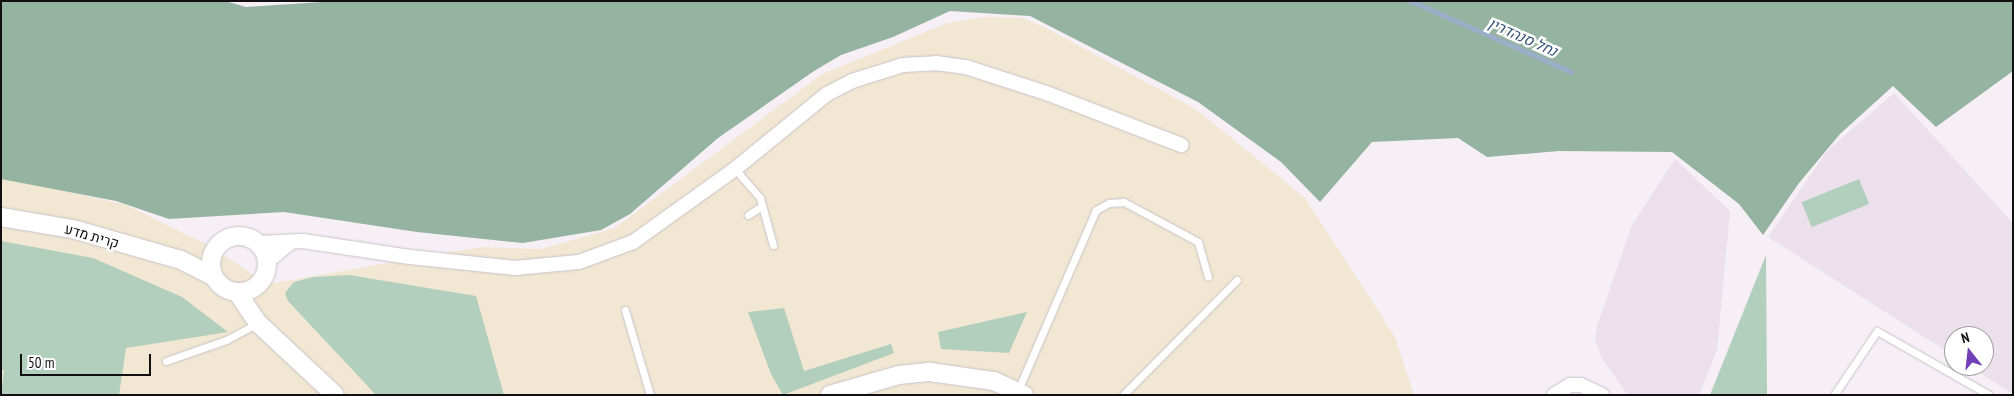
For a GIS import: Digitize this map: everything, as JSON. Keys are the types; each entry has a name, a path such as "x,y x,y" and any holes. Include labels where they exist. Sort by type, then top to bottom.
{"street":[{"path":"258,244 295,241 515,268 570,263 633,242 735,170 827,94 852,81 904,65 936,63 966,67 1049,94 1181,145"},
{"name":"קרית מדע","path":"1,217 73,229 181,260 213,276"},
{"path":"267,262 258,244 249,237 236,236 220,243 212,254 210,265 213,276 224,288 245,289 264,276 267,262 279,249 295,241"},
{"name":"קרית מדע","path":"181,260 212,254"},
{"path":"245,289 256,321 335,395"},
{"path":"830,395 899,375 930,372 994,381 1021,392"},
{"path":"1554,395 1570,385 1581,384 1602,395"}],"lane":[{"path":"735,170 760,198 773,245"},
{"path":"1021,392 1096,210 1109,203 1124,202 1198,242 1208,277"},
{"path":"748,215 762,206"},
{"path":"1123,395 1237,280"},
{"path":"625,310 650,395"},
{"path":"166,361 226,340 256,321"},
{"path":"1834,395 1877,331 1990,395"}],"shaded area":[{"path":"986,17 1022,18 1046,28 1197,110 1305,198 1395,337 1414,395 1,395 1,177 126,205 208,245 268,284 480,247 541,249 615,228 822,74 948,23"},
{"path":"1894,93 2013,223 2013,394 1985,376 1994,376 1994,326 1944,326 1944,350 1768,237 1827,151"},
{"path":"1675,159 1730,211 1717,350 1699,395 1628,395 1602,359 1595,340 1597,326 1632,225"}],"green space":[{"path":"1,1 225,1 246,7 336,1 2013,1 2013,71 1936,127 1893,86 1840,134 1799,183 1763,235 1739,204 1672,152 1559,151 1487,157 1458,138 1372,142 1320,202 1281,162 1198,102 1030,16 950,11 893,37 841,55 814,71 718,138 630,214 601,230 523,243 417,232 284,212 169,219 116,201 1,179"},
{"path":"1859,179 1869,204 1812,227 1802,202"},
{"path":"1,241 93,258 182,297 228,332 126,348 119,395 1,395 4,370 1,370"},
{"path":"1766,255 1767,395 1710,395"},
{"path":"349,275 476,296 504,395 376,395 288,301 285,293 294,282 313,277"},
{"path":"784,308 804,371 891,344 894,353 783,395 771,374 748,312"},
{"path":"1027,312 1009,353 941,349 938,332"}],"waterway":[{"name":"נחל סנהדרין","path":"1411,1 1571,72"}]}
